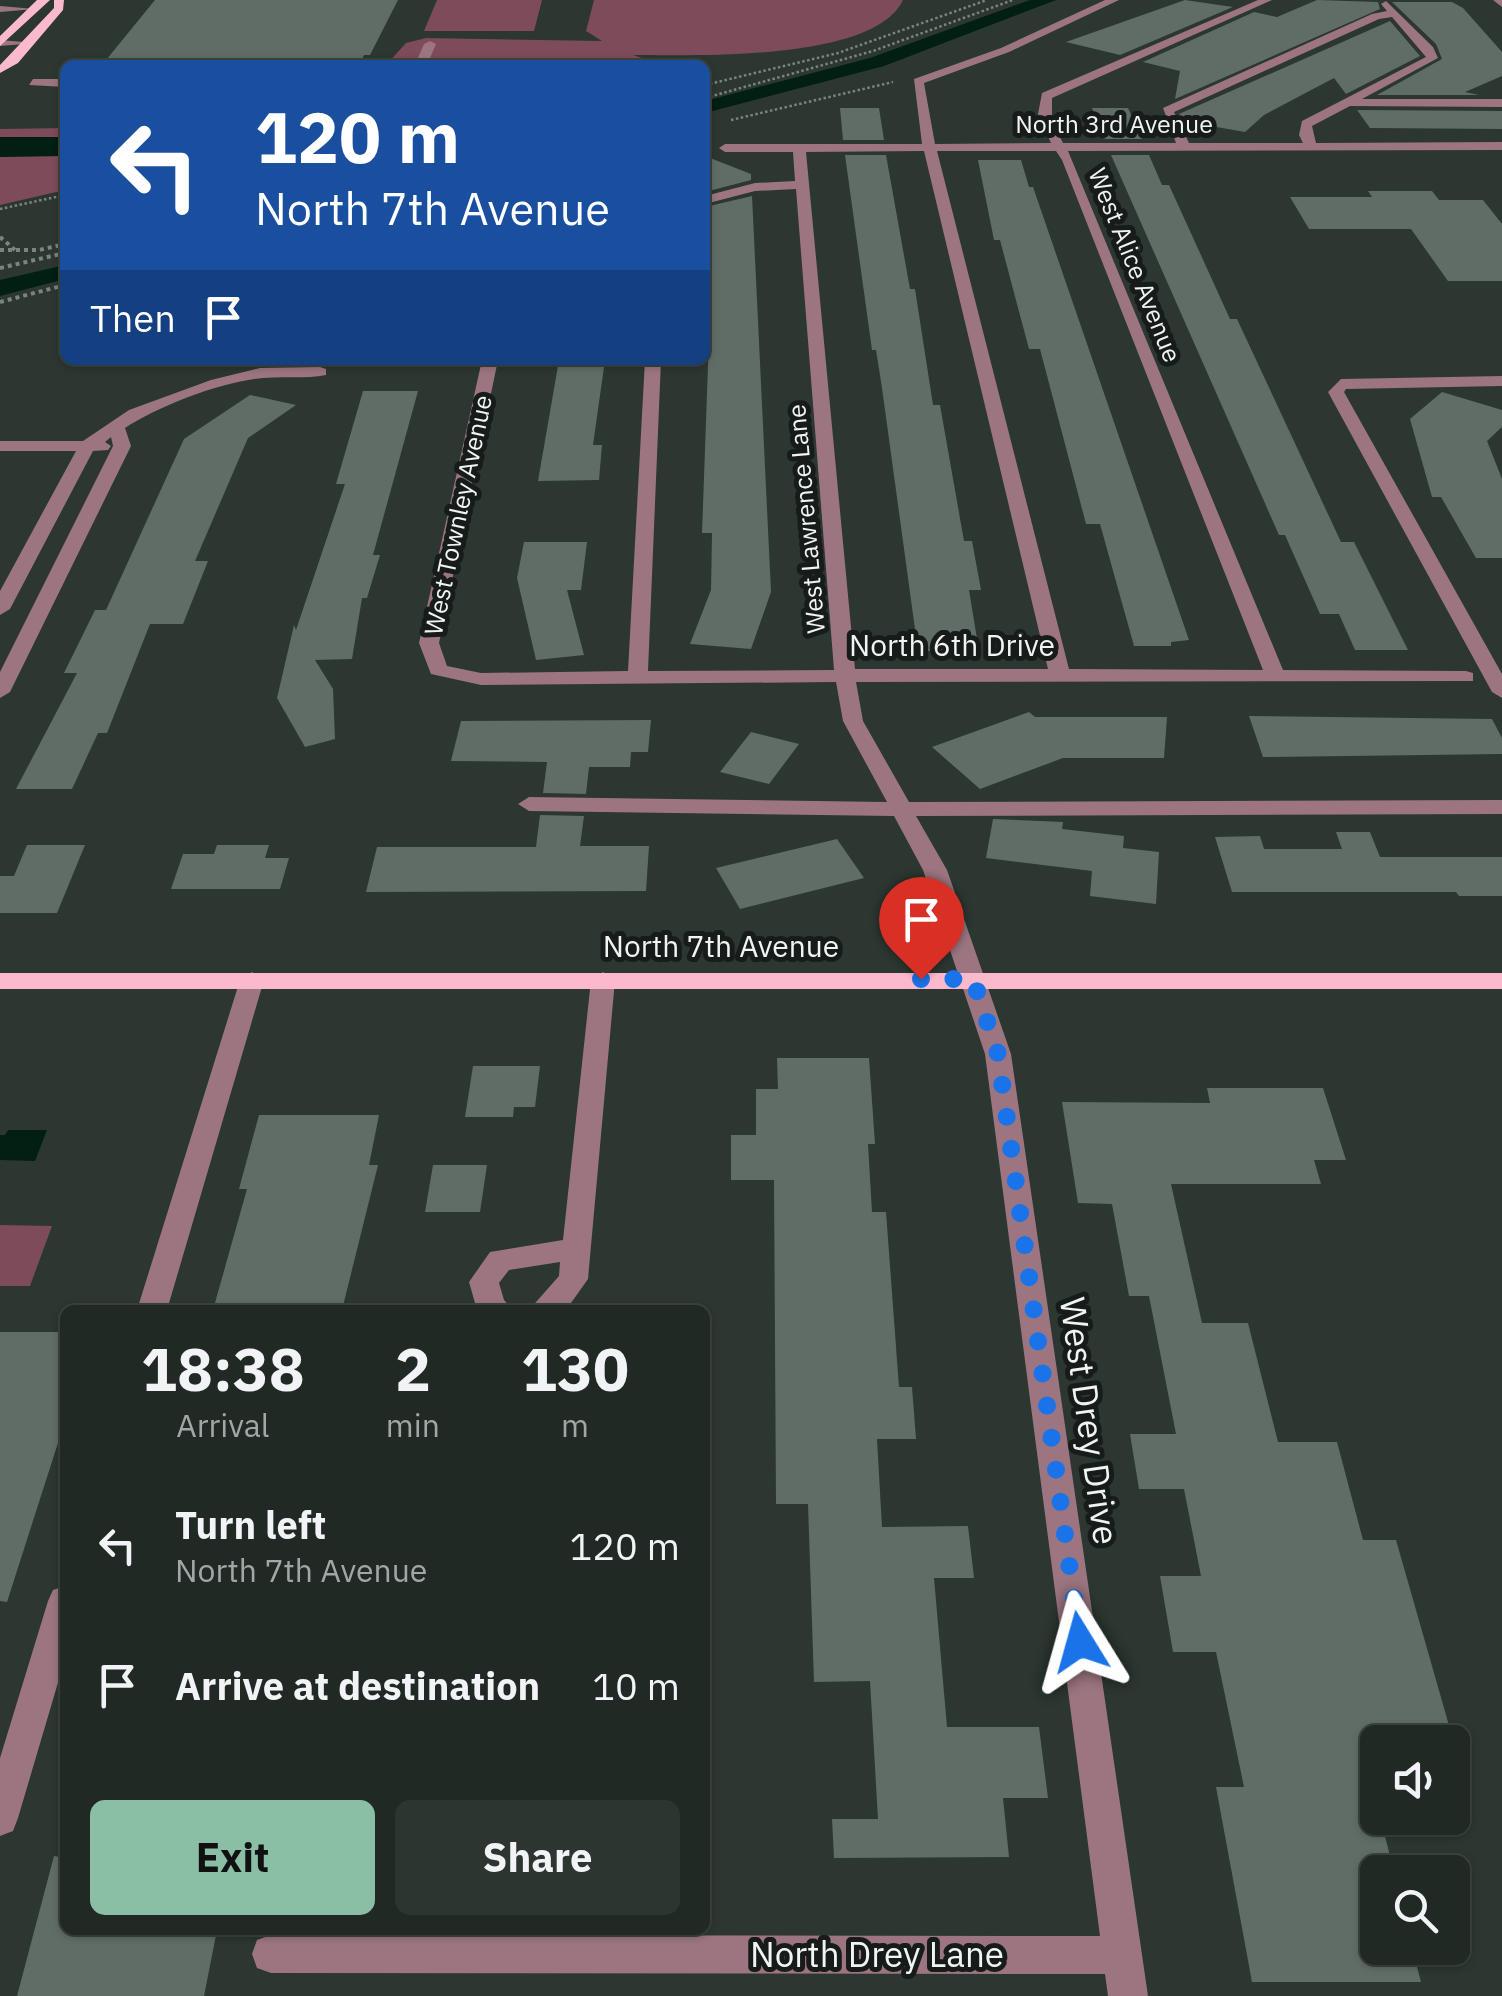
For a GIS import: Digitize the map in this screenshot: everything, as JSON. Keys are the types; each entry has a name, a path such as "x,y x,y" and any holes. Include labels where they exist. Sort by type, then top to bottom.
{"main road":[{"path":"0,43 30,9 45,0"},
{"path":"0,70 60,8 59,0"},
{"name":"North 7th Avenue","path":"0,981 1502,981"}],"street":[{"path":"1060,676 929,146 918,81 1005,50 1114,0"},
{"name":"West Alice Avenue","path":"1268,0 1046,96 1042,109 1049,132 1068,160 1275,676"},
{"path":"1311,146 1305,136 1306,124 1432,58 1383,0"},
{"path":"0,8 30,9"},
{"path":"1184,146 1167,110 1376,16 1395,13"},
{"path":"0,43 30,43"},
{"path":"423,60 430,44"},
{"path":"33,83 60,83"},
{"path":"1347,103 1502,103"},
{"name":"North 3rd Avenue","path":"726,148 1502,146"},
{"name":"West Lawrence Lane","path":"799,147 844,676 853,721 935,870 973,979"},
{"path":"710,199 756,187 801,184"},
{"name":"West Townley Avenue","path":"438,670 429,643 489,365"},
{"path":"638,678 653,365"},
{"path":"0,609 87,446 135,414 237,377 320,372"},
{"path":"1502,381 1378,380 1341,384 1336,392 1502,692"},
{"path":"0,692 122,446 116,425"},
{"path":"0,446 122,446"},
{"path":"20,571 59,571"},
{"name":"North 6th Drive","path":"438,670 481,679 1466,677"},
{"path":"529,804 900,809 1502,807"},
{"name":"West Drey Drive","path":"973,979 998,1054 1128,1996"},
{"path":"154,1305 252,980"},
{"path":"554,1305 573,1279 602,980"},
{"path":"491,1305 484,1282 500,1260 573,1249"},
{"path":"0,1818 60,1618"},
{"name":"North Drey Lane","path":"272,1954 1123,1955"}],"path":[{"path":"710,84 838,54 987,0"},
{"path":"710,97 873,52 1013,0"},
{"path":"0,209 60,196"},
{"path":"0,237 16,251"},
{"path":"0,250 60,245"},
{"path":"0,268 60,254"},
{"path":"0,302 60,286"}],"shaded area":[{"path":"437,0 542,0 534,31 424,31"},
{"path":"594,0 903,0 886,20 857,35 780,51 633,55 648,60 391,60 406,43 426,38 602,41 586,31"},
{"path":"60,128 60,191 0,205 0,129"},
{"path":"0,137 60,137 60,156 0,157"},
{"path":"8,1130 47,1130 35,1161 0,1160 0,1135"},
{"path":"0,1225 52,1226 30,1286 0,1286"}],"building":[{"path":"155,0 398,0 370,55 364,55 362,60 106,60"},
{"path":"1185,0 1233,7 1120,55 1066,42"},
{"path":"1317,0 1378,2 1380,9 1175,99 1180,71 1143,62 1254,12 1277,17"},
{"path":"1392,2 1452,2 1463,8 1502,52 1502,76 1465,92 1479,95 1377,95 1442,59 1436,44"},
{"path":"1390,21 1420,56 1346,94 1334,78 1264,115 1245,132 1182,121 1179,114"},
{"path":"840,108 879,108 884,140 843,140"},
{"path":"1092,108 1128,108 1142,139 1105,139"},
{"path":"1357,110 1502,111 1502,129 1370,128"},
{"path":"845,155 886,155 910,289 915,289 933,405 940,405 964,541 972,541 981,590 969,590 979,651 918,651"},
{"path":"1111,155 1149,155 1162,185 1169,185 1230,319 1237,319 1341,542 1354,542 1408,650 1355,650 1339,614 1320,614 1285,535 1279,535"},
{"path":"710,158 751,174 751,180 710,191"},
{"path":"978,160 1021,160 1029,187 1033,187 1189,640 1171,642 1171,646 1134,646 1100,524 1086,524 1040,349 1029,349 1000,240 994,240"},
{"path":"1368,191 1432,191 1439,200 1483,200 1502,224 1502,281 1448,281 1411,229 1309,229 1290,197 1372,197"},
{"path":"752,196 771,592 751,649 690,644 711,590 712,533 702,533 710,365 710,206"},
{"path":"558,365 604,365 593,445 602,445 599,480 538,481"},
{"path":"363,391 418,391 373,555 380,555 367,598 362,598 352,659 315,660 333,689 335,739 305,747 277,698 294,625 296,630 345,484 336,484"},
{"path":"1442,392 1502,410 1502,427 1487,441 1502,479 1502,558 1476,558 1441,497 1432,497 1410,419"},
{"path":"250,395 296,405 248,438 195,561 208,561 183,624 150,624 107,733 98,733 72,789 16,789 77,673 64,673 95,610 106,610 184,439"},
{"path":"524,542 587,542 581,590 567,590 584,655 536,660 517,578"},
{"path":"1029,712 1035,717 1167,717 1164,758 1063,758 980,789 932,747"},
{"path":"1249,716 1492,719 1502,738 1502,754 1263,757"},
{"path":"651,720 648,752 631,752 630,767 589,767 586,794 543,793 547,762 451,761 461,721"},
{"path":"751,732 799,744 769,784 720,772"},
{"path":"540,815 584,816 580,846 649,846 646,891 366,892 377,847 536,847"},
{"path":"993,819 1063,822 1062,829 1124,836 1123,848 1159,852 1156,904 1090,896 1092,871 986,858"},
{"path":"1336,832 1370,832 1380,857 1502,857 1502,896 1459,896 1456,892 1232,892 1215,837 1260,836 1264,849 1342,849"},
{"path":"837,839 864,878 740,909 716,868"},
{"path":"27,845 85,845 57,913 0,913 0,876 14,876"},
{"path":"217,845 269,845 265,858 289,858 280,889 171,889 183,854 214,854"},
{"path":"777,1058 869,1058 875,1144 868,1144 872,1212 886,1212 899,1387 912,1387 916,1439 877,1439 882,1527 968,1526 974,1578 934,1578 947,1727 1039,1727 1048,1798 1003,1798 1009,1857 834,1858 832,1819 878,1819 870,1681 814,1682 808,1504 776,1504 774,1180 731,1180 731,1135 756,1135 756,1089 778,1089"},
{"path":"473,1066 540,1066 535,1107 514,1107 513,1117 465,1117"},
{"path":"1207,1088 1323,1088 1346,1160 1314,1160 1321,1184 1171,1184 1202,1323 1248,1323 1278,1442 1337,1442 1363,1540 1396,1540 1449,1725 1360,1725 1360,1835 1385,1835 1390,1855 1360,1855 1360,1965 1416,1965 1421,1982 1252,1982 1216,1787 1244,1787 1216,1652 1173,1652 1160,1576 1201,1576 1184,1489 1139,1489 1130,1434 1176,1434 1149,1296 1129,1296 1112,1204 1078,1203 1062,1102 1210,1103"},
{"path":"259,1115 379,1115 369,1165 378,1165 343,1305 214,1305 247,1189 239,1189"},
{"path":"433,1165 487,1165 480,1212 425,1212"},
{"path":"0,1332 60,1332 60,1437 7,1602 0,1601"},
{"path":"54,1856 60,1857 60,1935 216,1935 204,1996 17,1996"}],"waterway":[{"path":"710,106 877,62 1047,0"},
{"path":"0,288 60,273"}],"route":[{"path":"921,979 973,979 998,1054 1080,1642"}]}
